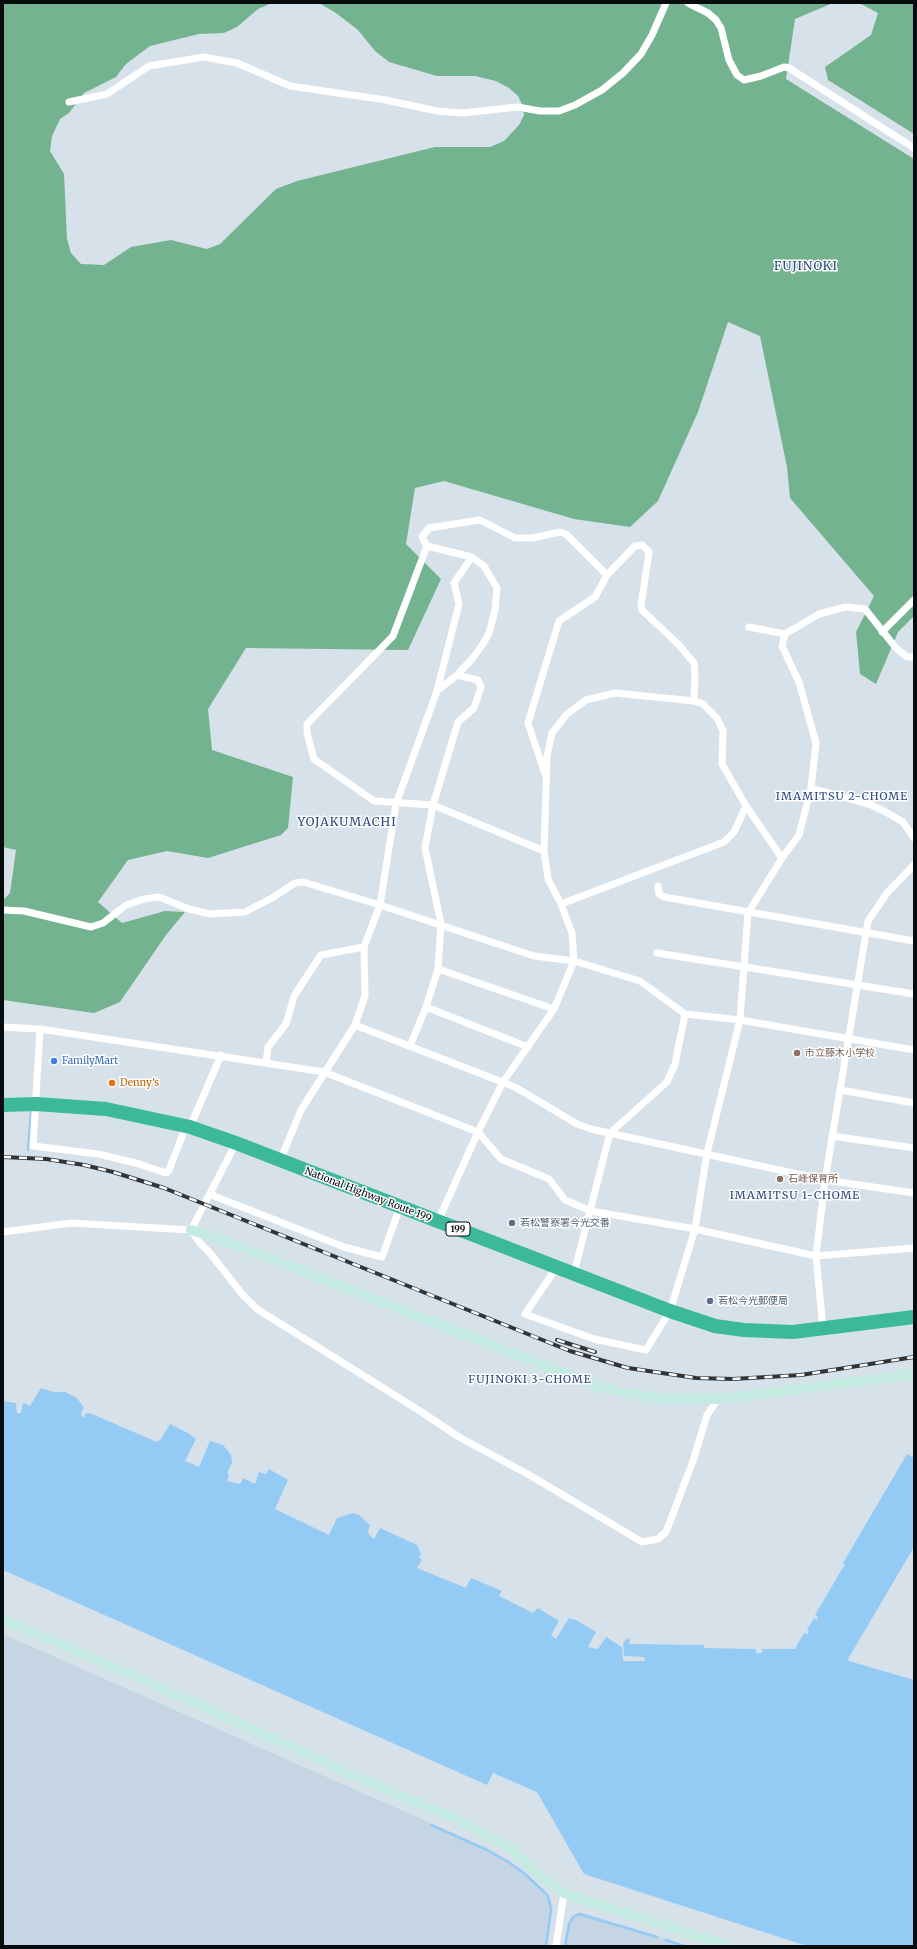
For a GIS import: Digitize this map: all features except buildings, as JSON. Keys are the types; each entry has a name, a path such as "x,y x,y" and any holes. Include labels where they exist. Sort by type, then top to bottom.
{"highway":[{"name":"National Highway Route 199","path":"3,1098 36,1100 106,1109 189,1125 281,1157 575,1269 715,1326 744,1330 794,1332 914,1308"},
{"name":"National Highway Route 199","path":"3,1105 36,1100"},
{"name":"National Highway Route 199","path":"189,1125 236,1143 281,1157 400,1207 440,1218 557,1267 575,1269"},
{"name":"National Highway Route 199","path":"823,1325 914,1318"}],"street":[{"path":"69,102 85,100 108,94 149,66 204,57 237,62 290,86 386,100 437,112 462,113 518,106 540,111 559,111 576,106 602,90 624,73 641,54 652,35 666,3"},
{"path":"688,3 708,13 716,20 721,28 729,60 737,75 744,80 761,76 784,67 788,68 914,148"},
{"path":"437,691 457,675 472,659 489,633 496,603 497,588 484,566 472,557 427,546 422,537 429,528 480,520 515,538 533,538 560,532 566,534 607,575"},
{"path":"546,778 528,723 558,621 595,598 607,575 635,546 642,545 650,552 641,605 642,610 679,645 694,663 694,701"},
{"path":"427,546 393,636 307,724 307,733 314,758 320,764 374,801 396,804 433,805 544,851"},
{"path":"281,1157 301,1110 355,1025 365,996 364,947 380,905 396,804 437,691 459,604 454,583 472,557"},
{"path":"882,632 914,600"},
{"path":"749,628 785,634 819,614 845,607 865,609 896,648 907,657 914,657"},
{"path":"557,1267 526,1314 594,1339 646,1350 671,1308 695,1229 707,1153 740,1020 748,913 782,858 799,835 811,788 816,744 799,682 782,646 785,634"},
{"path":"410,1046 426,1007 438,969 441,924 426,848 433,805 458,722 474,708 481,687 478,680 457,675"},
{"path":"440,1218 478,1132 504,1082 554,1009 574,961 572,933 561,904 548,879 544,851 547,756 552,733 567,714 586,700 615,693 694,701 703,704 717,718 723,731 722,764 746,806 782,858"},
{"path":"811,788 884,810 903,822 914,838"},
{"path":"561,904 724,842 734,832 746,806"},
{"path":"823,1325 816,1256 825,1180 868,921 881,901 914,865"},
{"path":"3,910 24,911 91,927 103,923 126,905 144,899 158,897 189,909 210,914 245,912 266,902 298,882 441,924 534,956 574,961 640,981 685,1014 740,1020 914,1050"},
{"path":"658,886 659,894 664,897 914,941"},
{"path":"266,1063 268,1047 286,1024 294,996 321,955 364,947"},
{"path":"657,953 914,994"},
{"path":"438,969 554,1009"},
{"path":"426,1007 528,1047"},
{"path":"575,1269 610,1133 667,1082 675,1064 685,1014"},
{"path":"355,1025 504,1082 521,1090 577,1124 610,1133 825,1180 914,1192"},
{"path":"3,1027 40,1029 221,1055 324,1072 478,1132 501,1159 549,1179 564,1200 591,1211 695,1229 816,1256 914,1248"},
{"path":"40,1029 33,1146 98,1154 136,1163 166,1173 169,1170 221,1055"},
{"path":"840,1090 914,1103"},
{"path":"832,1136 914,1148"},
{"path":"191,1230 236,1143"},
{"path":"211,1192 214,1196 344,1247 382,1257 400,1207"},
{"path":"3,1232 71,1223 191,1230 218,1238 597,1386 659,1399 718,1399 914,1374"},
{"path":"191,1230 242,1294 257,1309 459,1437 531,1476 642,1542 658,1539 666,1532 693,1461 707,1415 718,1399"},
{"path":"3,1620 135,1676 382,1788 457,1819 513,1850 540,1876 564,1893 728,1946"},
{"path":"556,1946 564,1893"}],"shaded area":[{"path":"3,1634 487,1848 526,1873 549,1895 553,1908 547,1946 3,1946"},
{"path":"580,1912 687,1946 564,1946 568,1923 571,1917"}],"green space":[{"path":"3,3 272,3 258,9 237,27 224,33 199,34 150,46 126,64 116,77 84,93 69,113 60,119 52,136 50,151 64,174 67,239 71,253 81,264 104,265 131,247 171,240 207,249 220,244 276,189 297,181 435,147 490,147 504,141 519,125 524,115 523,106 518,96 509,88 496,81 475,76 437,76 389,62 375,51 358,30 336,13 319,3 833,3 795,19 786,79 914,159 914,616 898,632 876,684 860,674 856,632 874,596 790,498 787,467 760,336 728,322 698,412 658,501 630,527 574,519 444,481 415,488 406,544 441,579 408,650 246,648 208,709 212,750 293,777 288,828 281,835 208,858 167,851 128,860 98,902 122,923 165,911 185,912 166,935 120,1002 94,1013 3,1000 3,900 10,893 16,850 3,847"},
{"path":"859,3 914,3 914,134 828,80 825,67 871,35 878,13"}],"water":[{"path":"41,1388 53,1392 65,1392 77,1398 84,1408 81,1413 82,1417 84,1417 86,1413 92,1414 157,1442 161,1439 170,1424 188,1433 196,1439 185,1461 199,1467 210,1441 223,1445 231,1455 232,1463 227,1473 229,1475 227,1481 240,1484 243,1478 255,1484 259,1472 266,1474 269,1469 288,1480 275,1509 329,1535 337,1518 353,1513 359,1515 370,1525 368,1532 374,1539 380,1528 417,1545 421,1554 419,1558 422,1560 417,1568 466,1588 471,1578 502,1591 499,1596 533,1613 538,1608 559,1621 551,1635 556,1639 569,1618 578,1621 596,1632 588,1647 598,1649 606,1637 622,1647 623,1661 645,1661 644,1657 624,1656 623,1644 627,1638 630,1640 629,1644 704,1645 704,1648 756,1649 756,1653 762,1653 762,1649 795,1649 804,1633 808,1634 809,1632 807,1630 814,1618 817,1620 818,1617 815,1615 845,1564 843,1563 907,1454 914,1458 914,1547 848,1659 849,1661 914,1680 914,1946 807,1946 584,1874 537,1792 493,1773 487,1785 3,1570 3,1401 16,1403 17,1413 21,1413 23,1403 30,1406"}],"waterway":[{"path":"28,1150 31,1112"},
{"path":"431,1825 487,1850 507,1861 524,1873 548,1896 551,1909 546,1946"},
{"path":"565,1946 569,1924 573,1917 579,1914 657,1937"},
{"path":"666,1940 684,1946"}],"railway":[{"path":"3,1157 46,1159 84,1165 113,1172 164,1188 570,1351 628,1368 696,1378 733,1379 801,1375 914,1357"},
{"path":"557,1340 595,1352"}],"place":[{"name":"市立藤木小学校","path":"797,1053"},
{"name":"FamilyMart","path":"54,1061"},
{"name":"Denny's","path":"112,1083"},
{"name":"石峰保育所","path":"780,1179"},
{"name":"若松警察署今光交番","path":"512,1223"},
{"name":"若松今光郵便局","path":"710,1301"}],"district":[{"name":"FUJINOKI","path":"806,267"},
{"name":"IMAMITSU 2-CHOME","path":"842,797"},
{"name":"YOJAKUMACHI","path":"347,823"},
{"name":"IMAMITSU 1-CHOME","path":"795,1196"},
{"name":"FUJINOKI 3-CHOME","path":"530,1380"}]}
